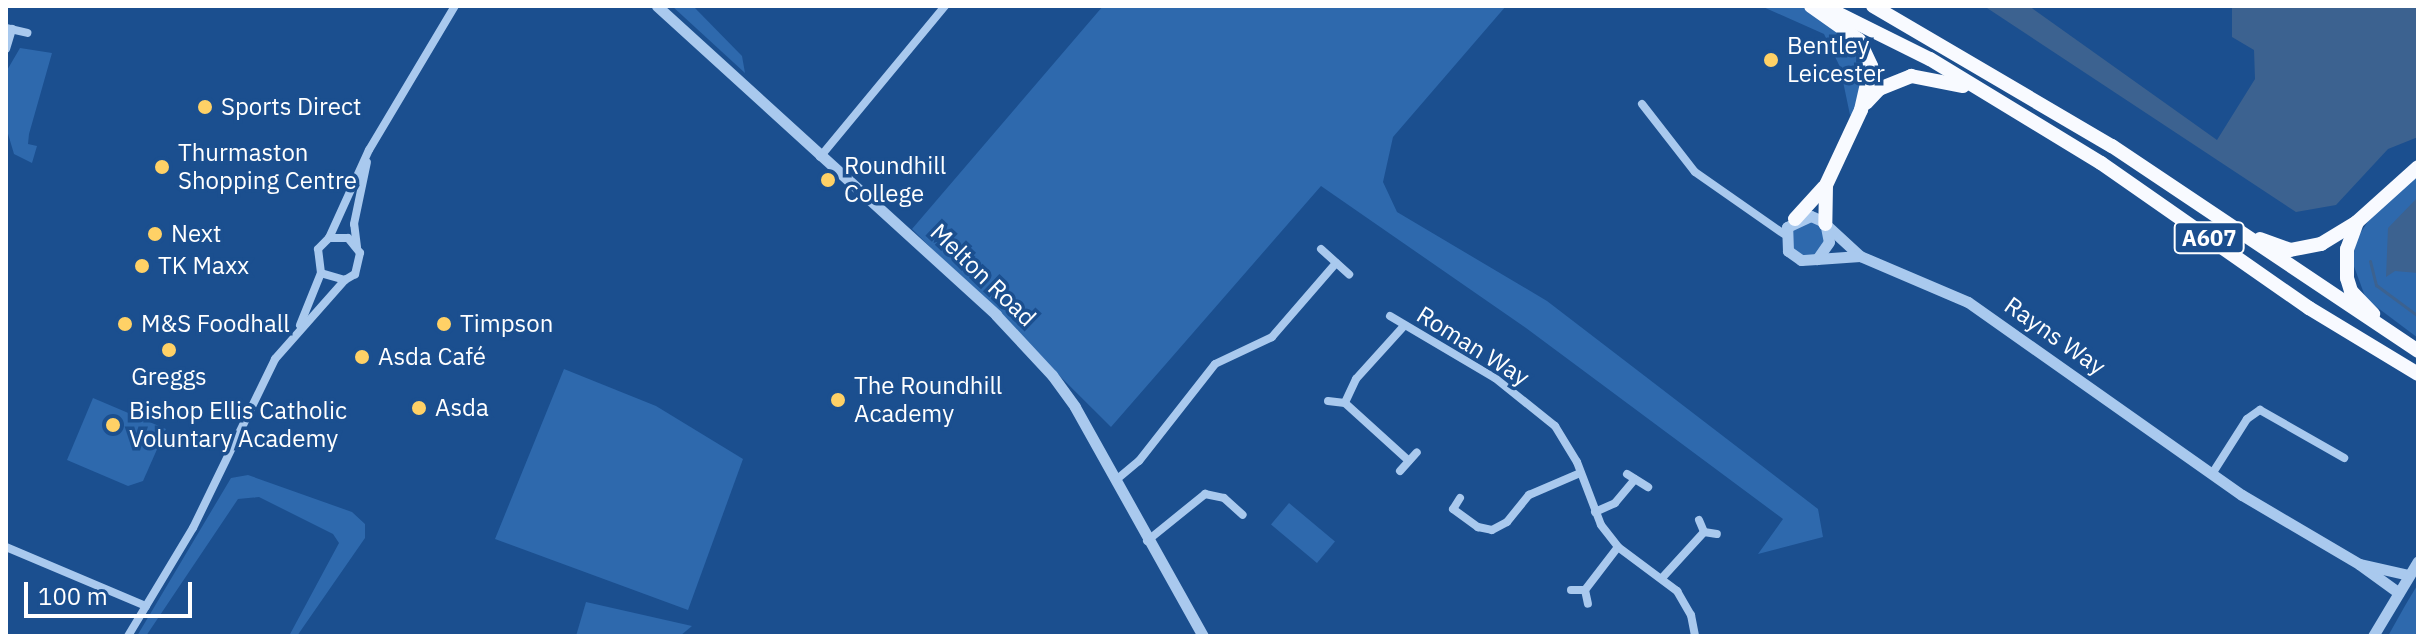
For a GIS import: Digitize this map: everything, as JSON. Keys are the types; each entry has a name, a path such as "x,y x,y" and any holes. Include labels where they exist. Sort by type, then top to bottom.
{"highway":[{"path":"1795,219 1826,185 1861,110 1870,80 1866,52 1859,40 1811,6"},
{"name":"A607","path":"1823,6 2000,101 2101,163 2309,308 2418,374"},
{"name":"A607","path":"1873,6 2099,138 2418,351"},
{"path":"1861,110 1879,89 1911,76 1943,80 2000,101"},
{"path":"2206,211 2290,250 2321,244 2357,222 2418,167"},
{"path":"1825,226 1826,185"},
{"path":"2357,222 2345,264 2351,291 2399,340"}],"street":[{"path":"298,330 321,273 316,256 329,238 369,150 455,6"},
{"name":"Melton Road","path":"657,6 997,316 1075,407 1147,541 1203,636"},
{"path":"820,157 945,6"},
{"path":"6,49 9,29 27,33"},
{"path":"1642,104 1695,172 1784,234 1790,254 1801,260 1817,259 1829,242 1825,226 1811,216 1795,219 1784,234"},
{"path":"128,636 193,528 255,394 298,330 359,266 354,224 369,150"},
{"name":"Rayns Way","path":"1825,226 1860,256 1968,302 2212,474 2359,564 2399,593"},
{"path":"329,238 342,236 357,247"},
{"path":"1321,249 1349,274"},
{"name":"Rayns Way","path":"1817,259 1860,256"},
{"path":"1116,480 1146,452 1215,364 1272,337 1336,263"},
{"path":"321,273 345,280"},
{"name":"Roman Way","path":"1390,316 1403,327 1495,378 1555,426 1580,473 1595,512 1618,547 1662,578 1687,603 1695,636"},
{"path":"1345,403 1356,379 1403,327"},
{"path":"1328,401 1345,403 1409,461"},
{"path":"2212,474 2247,419 2260,410 2344,458"},
{"path":"1400,471 1417,452"},
{"path":"1460,498 1453,509 1478,527 1492,530 1507,522 1529,495 1580,473"},
{"path":"1595,512 1615,503 1631,476 1648,487"},
{"path":"1147,541 1205,494 1224,498 1243,515"},
{"path":"1699,520 1704,532"},
{"path":"1704,532 1717,534"},
{"path":"1662,578 1704,532"},
{"path":"6,547 146,606"},
{"path":"1588,604 1585,590 1618,547"},
{"path":"2373,636 2418,561"},
{"name":"Rayns Way","path":"2359,564 2409,575"},
{"path":"1571,590 1585,590"}],"shaded area":[{"path":"672,6 693,6 742,56 745,73"},
{"path":"1103,6 1506,6 1393,137 1383,182 1397,212 1547,301 1818,509 1823,537 1758,554 1783,519 1526,328 1321,186 1111,427 912,229"},
{"path":"1761,6 1811,6 1866,52 1861,110 1850,115 1840,67 1824,34"},
{"path":"1984,6 2029,6 2217,140 2255,79 2254,50 2232,37 2232,6 2418,6 2418,137 2388,149 2336,205 2296,212"},
{"path":"20,48 52,53 29,134 28,144 37,146 32,163 14,154 6,127 6,72"},
{"path":"2418,174 2418,338 2366,299 2352,261 2357,238 2369,220"},
{"path":"2418,197 2418,273 2395,271 2386,277 2388,228"},
{"path":"1795,219 1825,224 1823,254 1794,257 1787,227"},
{"path":"564,369 656,406 743,459 688,610 495,539"},
{"path":"93,398 166,429 143,481 128,486 67,460"},
{"path":"248,475 352,512 365,524 365,538 297,636 289,636 339,543 333,534 259,497 238,499 146,636 137,636 231,478"},
{"path":"1289,503 1335,542 1317,563 1271,524"},
{"path":"2418,584 2418,636 2388,636 2406,604"},
{"path":"586,602 692,626 680,636 576,636"}],"waterway":[{"path":"2370,261 2376,285 2418,316"}],"place":[{"name":"Bentley Leicester","path":"1771,60"},
{"name":"Sports Direct","path":"205,107"},
{"name":"Thurmaston Shopping Centre","path":"162,167"},
{"name":"Roundhill College","path":"828,180"},
{"name":"Next","path":"155,234"},
{"name":"TK Maxx","path":"142,266"},
{"name":"M&S Foodhall","path":"125,324"},
{"name":"Timpson","path":"444,324"},
{"name":"Greggs","path":"169,350"},
{"name":"Asda Café","path":"362,357"},
{"name":"The Roundhill Academy","path":"838,400"},
{"name":"Asda","path":"419,408"},
{"name":"Bishop Ellis Catholic Voluntary Academy","path":"113,425"}]}
